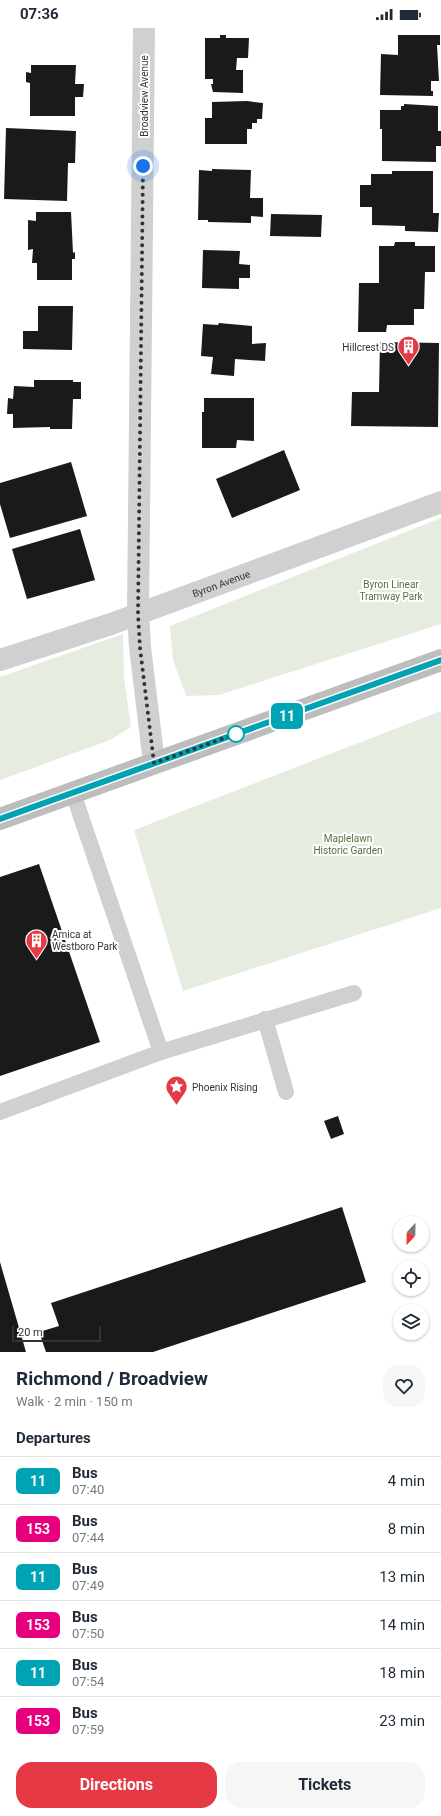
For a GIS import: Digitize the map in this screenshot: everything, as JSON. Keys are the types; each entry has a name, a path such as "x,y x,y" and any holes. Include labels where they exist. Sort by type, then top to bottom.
{"main road":[{"path":"0,819 441,660"}],"street":[{"name":"Broadview Avenue","path":"144,28 138,614 140,655 154,763"},
{"name":"Byron Avenue","path":"0,660 138,614 441,502"}],"lane":[{"path":"73,793 161,1052"},
{"path":"0,1112 161,1052 354,993"},
{"path":"265,1019 286,1092"}],"green space":[{"name":"Byron Linear Tramway Park","path":"441,518 441,624 219,695 186,696 173,660 170,626"},
{"path":"123,634 124,677 131,727 110,740 0,780 0,677"},
{"name":"Maplelawn Historic Garden","path":"441,711 441,908 183,991 134,830"}],"building":[{"path":"220,35 226,35 226,38 249,38 248,58 237,58 236,70 243,70 243,93 213,92 211,84 213,84 213,79 205,79 205,38 220,38"},
{"path":"398,35 440,35 440,45 437,45 439,81 431,81 431,91 433,91 433,96 380,95 381,54 398,55"},
{"path":"31,65 76,65 75,84 84,84 83,97 75,97 75,116 30,116 30,83 26,82 26,72 31,73"},
{"path":"247,101 263,103 262,119 257,119 257,123 252,123 252,129 247,129 247,144 205,144 205,118 212,118 212,102"},
{"path":"404,104 438,106 438,131 441,131 441,146 436,146 436,162 382,161 382,129 380,129 380,110 401,110 401,106 404,106"},
{"path":"6,128 76,131 75,163 68,163 67,201 4,199"},
{"path":"212,169 251,170 250,198 263,198 263,217 251,216 251,223 208,222 208,220 198,220 199,170 212,171"},
{"path":"392,171 433,171 433,213 439,213 438,232 405,231 405,226 372,225 372,207 360,207 360,185 371,185 371,174 392,174"},
{"path":"36,212 71,212 73,253 75,252 75,259 72,259 72,280 37,280 37,263 32,263 33,249 28,250 28,220 36,221"},
{"path":"271,214 322,215 321,237 270,236"},
{"path":"395,242 415,242 415,246 435,246 435,272 425,272 424,309 414,309 414,325 387,325 386,332 358,332 359,283 379,283 379,246 394,246"},
{"path":"203,250 240,251 239,264 250,265 250,278 239,278 239,289 202,288"},
{"path":"38,306 73,306 72,350 23,349 23,331 38,331"},
{"path":"219,323 252,326 252,344 266,343 265,361 235,359 234,376 211,374 213,357 201,356 203,324 218,325"},
{"name":"Hillcrest DS","path":"380,342 439,343 438,427 351,426 352,392 379,392"},
{"path":"34,380 73,380 73,382 81,382 81,399 73,399 72,429 50,429 50,427 13,428 13,414 7,414 8,398 13,399 14,386 34,387"},
{"path":"204,398 254,398 254,441 237,440 236,448 202,448 202,412 204,412"},
{"path":"284,450 300,490 232,518 216,479"},
{"path":"71,462 87,516 10,538 0,504 0,483"},
{"path":"80,529 95,580 27,599 12,549"},
{"name":"Amica at Westboro Park","path":"39,864 100,1042 0,1076 0,877"},
{"path":"338,1116 344,1134 331,1139 324,1121"},
{"path":"342,1207 366,1282 153,1352 46,1352 39,1332 59,1326 51,1303"},
{"path":"0,1262 26,1352 0,1352"}],"bus line":[{"name":"11","path":"0,819 441,660"}],"place":[{"name":"Hillcrest DS","path":"409,366"},
{"name":"Amica at Westboro Park","path":"36,960"},
{"name":"Phoenix Rising","path":"176,1106"}],"route":[{"path":"143,166 138,614 146,706 154,763 236,734"}]}
